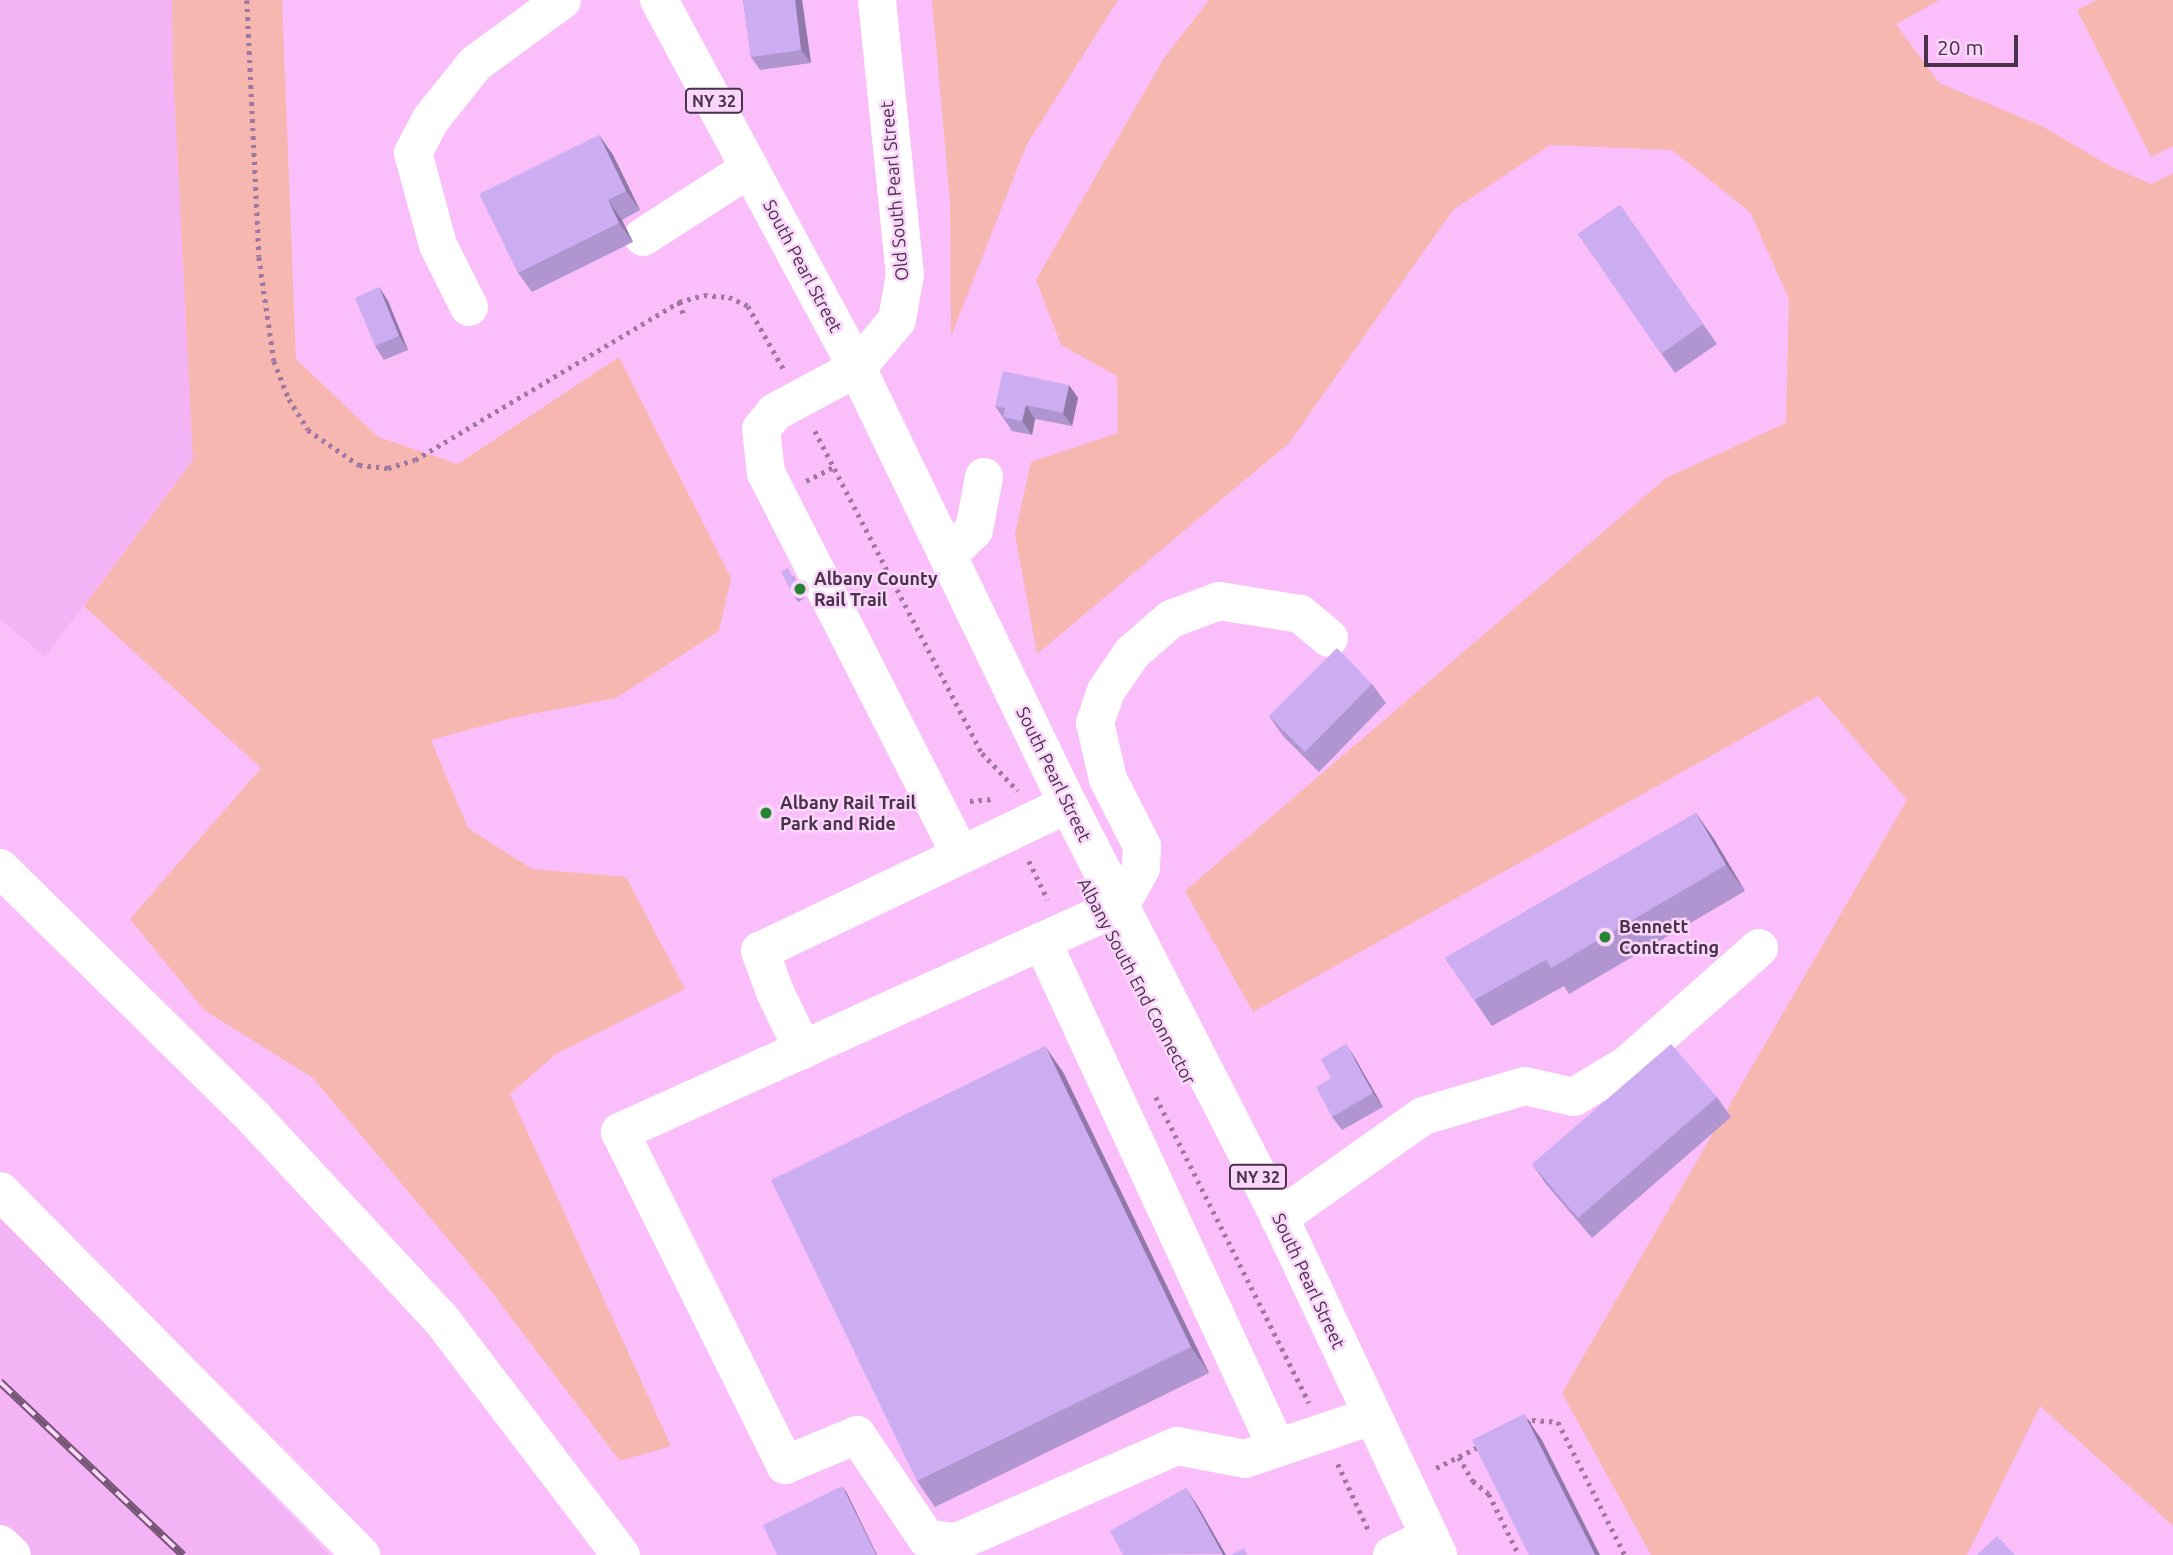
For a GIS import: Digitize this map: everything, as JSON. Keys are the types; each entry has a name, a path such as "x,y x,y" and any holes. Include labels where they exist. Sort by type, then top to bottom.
{"main road":[{"path":"469,307 438,245 413,153 431,119 475,64 562,0"},
{"name":"South Pearl Street","path":"659,0 857,368 948,555 1051,812 1120,906 1279,1218 1433,1546"},
{"name":"Old South Pearl Street","path":"857,368 897,320 905,274 877,0"},
{"path":"643,237 750,168"},
{"path":"857,368 787,406 761,429 766,473 961,855"},
{"path":"948,555 974,530 985,477"},
{"path":"1328,638 1300,614 1219,601 1171,619 1132,653 1106,691 1095,723 1108,779 1142,846 1142,868 1120,906 620,1132 785,1465 857,1435 927,1539 957,1542 1177,1446 1261,1454 1372,1416"},
{"path":"803,1050 775,992 760,951 1051,812"},
{"path":"0,868 255,1119 441,1319 621,1555"},
{"path":"1042,941 1261,1454"},
{"path":"1279,1218 1423,1116 1525,1086 1574,1097 1628,1064 1759,948"},
{"path":"0,1191 361,1555"},
{"path":"0,1544 12,1555"},
{"path":"1392,1555 1433,1546"}],"path":[{"path":"247,0 259,257 274,361 289,399 308,430 359,465 388,468 415,460 679,302 704,295 729,297 748,306 787,406 982,753 1019,792 1051,812"},
{"path":"679,302 685,318"},
{"path":"1520,1426 1532,1420 1558,1422 1625,1555"},
{"path":"1404,1483 1484,1444"},
{"path":"1460,1457 1472,1481 1489,1494 1519,1555"}],"shaded area":[{"path":"0,0 172,0 173,70 193,460 45,657 0,619"},
{"path":"172,0 282,0 296,359 378,437 458,464 619,357 731,578 719,631 616,698 516,717 431,740 468,828 532,869 626,877 685,989 556,1054 510,1094 671,1446 620,1461 484,1282 313,1078 204,1010 130,919 261,768 84,606 193,460 173,70"},
{"path":"932,0 1118,0 1027,144 951,336 950,202"},
{"path":"1209,0 1940,0 1896,24 1939,83 2042,126 2110,166 2151,184 2173,173 2173,1526 2040,1406 1967,1555 1651,1555 1562,1393 1907,800 1818,696 1253,1012 1185,891 1666,478 1786,423 1789,299 1750,212 1672,150 1550,145 1453,210 1289,443 1037,654 1015,534 1031,462 1118,433 1117,376 1061,345 1036,280 1164,58"},
{"path":"2097,0 2173,0 2173,146 2151,157 2077,10"},
{"path":"0,1207 262,1485 329,1555 0,1555"}],"building":[{"path":"743,0 795,0 801,50 751,57"},
{"path":"599,135 626,191 608,200 619,223 518,273 479,194"},
{"path":"1620,205 1703,324 1661,354 1578,234"},
{"path":"379,287 399,336 375,346 355,298"},
{"path":"1003,371 1069,385 1063,413 1026,405 1022,421 1003,417 1005,408 995,406"},
{"path":"788,568 800,591 793,595 781,572"},
{"path":"1337,648 1372,684 1305,752 1269,716"},
{"path":"1696,813 1726,865 1551,968 1546,960 1474,1000 1445,958"},
{"path":"1346,1044 1373,1093 1332,1117 1316,1087 1331,1078 1321,1059"},
{"path":"1671,1044 1717,1097 1578,1218 1532,1164"},
{"path":"1045,1046 1191,1347 917,1481 771,1180"},
{"path":"1524,1414 1595,1555 1529,1555 1472,1440"},
{"path":"842,1486 876,1555 777,1555 763,1525"},
{"path":"1186,1488 1222,1554 1123,1555 1110,1531"},
{"path":"1997,1536 2015,1555 1977,1555"},
{"path":"1244,1548 1247,1555 1231,1555"}],"railway":[{"path":"0,1382 183,1555"}],"place":[{"name":"Albany County Rail Trail","path":"800,589"},
{"name":"Albany Rail Trail Park and Ride","path":"766,813"},
{"name":"Bennett Contracting","path":"1605,937"}]}
